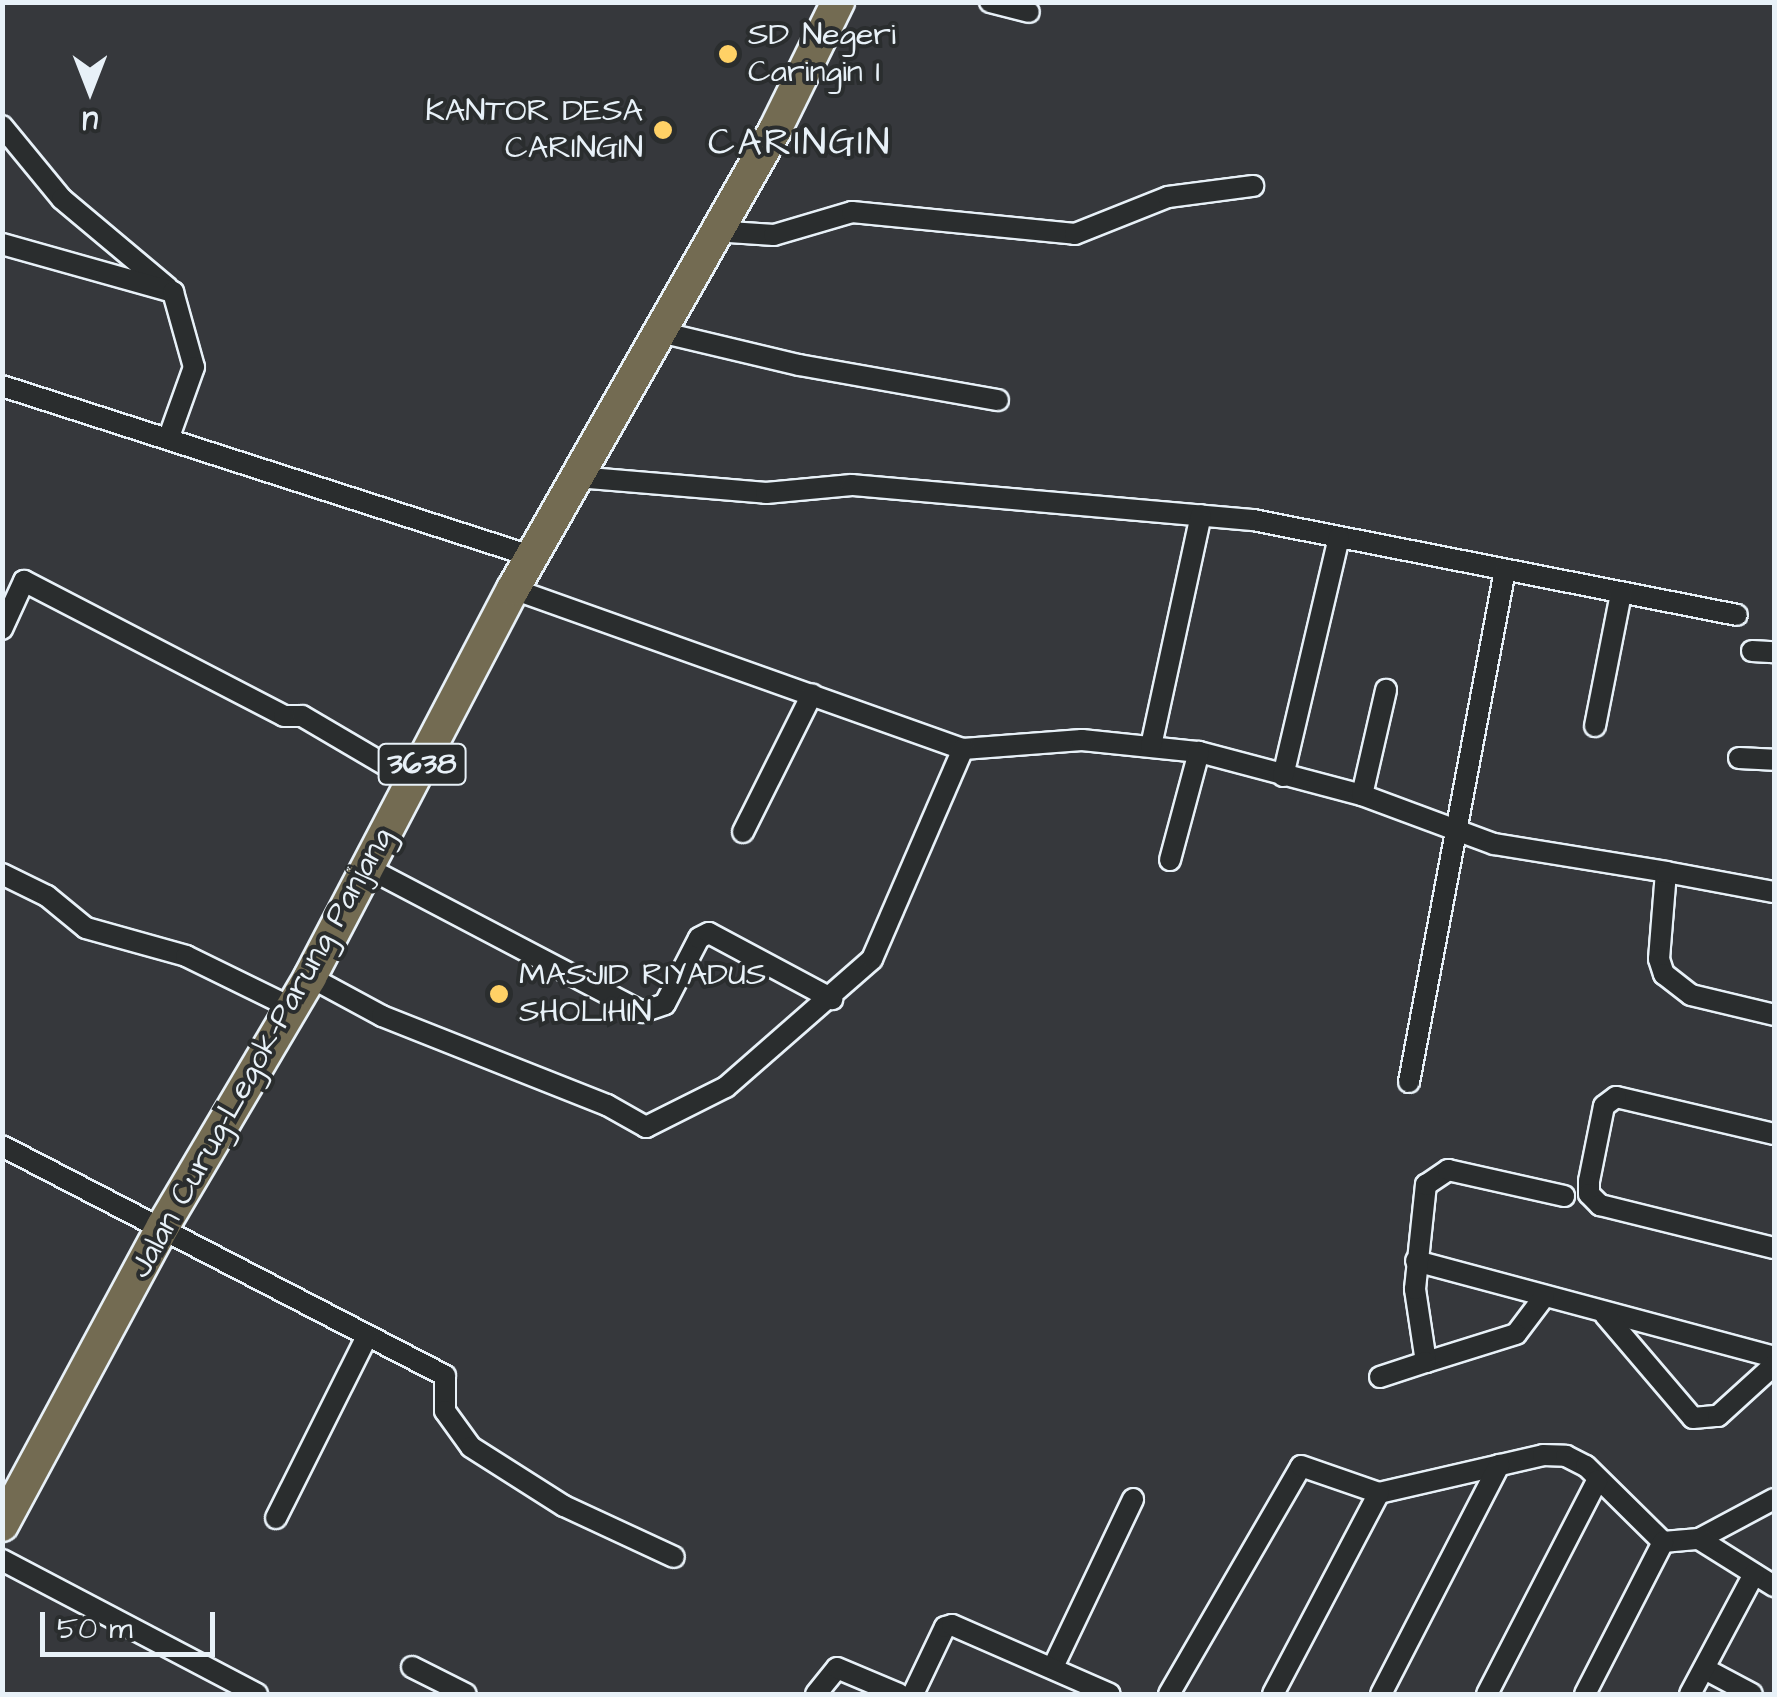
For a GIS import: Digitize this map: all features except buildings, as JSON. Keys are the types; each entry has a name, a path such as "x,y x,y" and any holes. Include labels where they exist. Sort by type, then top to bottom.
{"main road":[{"name":"Jalan Curug–Legok–Parung Panjang","path":"5,1516 164,1226 310,977 513,589 656,330 775,130 838,2"}],"street":[{"path":"990,2 1029,12"},
{"path":"2,126 62,199 173,292 192,343 194,368 169,438"},
{"path":"714,232 774,234 852,212 1075,234 1168,197 1253,186"},
{"path":"2,244 173,292"},
{"path":"656,330 799,365 998,400"},
{"path":"2,386 534,557"},
{"path":"577,477 766,492 852,485 1201,515 1339,537 1737,616"},
{"path":"1151,746 1201,515"},
{"path":"1283,776 1339,537"},
{"path":"1408,1082 1506,570"},
{"path":"2,629 24,581 284,716 302,716 413,781"},
{"path":"513,589 963,749 1082,740 1198,752 1362,795 1509,847 1774,892"},
{"path":"1595,726 1620,593"},
{"path":"1752,651 1774,652"},
{"path":"1362,795 1386,690"},
{"path":"743,832 812,694"},
{"path":"310,977 382,1016 607,1105 646,1127 702,1105 832,999 872,958 963,749"},
{"path":"1170,860 1198,752"},
{"path":"1739,758 1774,760"},
{"path":"368,868 642,1012 665,1004 699,938 709,932 832,999"},
{"path":"1666,872 1664,974 1691,995 1774,1015"},
{"path":"2,874 47,896 86,928 186,956 290,1007"},
{"path":"1774,1134 1616,1096 1604,1106 1589,1180 1589,1194 1600,1205 1774,1248"},
{"path":"2,1146 164,1226 240,1274 445,1376 446,1414 485,1458 564,1506 674,1557"},
{"path":"1426,1362 1416,1261 1426,1185 1434,1174 1478,1175 1564,1196"},
{"path":"1416,1261 1605,1315 1774,1357"},
{"path":"1380,1377 1516,1334 1544,1297"},
{"path":"1605,1315 1693,1418 1718,1416 1774,1365"},
{"path":"276,1518 367,1336"},
{"path":"1169,1694 1301,1466 1379,1493 1499,1465 1566,1456 1662,1542 1700,1539 1774,1499"},
{"path":"1381,1694 1499,1465"},
{"path":"1487,1694 1597,1480"},
{"path":"1273,1694 1379,1493"},
{"path":"1053,1667 1133,1499"},
{"path":"1700,1539 1774,1586"},
{"path":"1585,1694 1662,1542"},
{"path":"2,1560 113,1613 257,1694"},
{"path":"1690,1694 1754,1574"},
{"path":"913,1694 948,1625 1110,1694"},
{"path":"412,1667 466,1694"},
{"path":"816,1694 837,1668 899,1694"},
{"path":"1705,1670 1752,1694"}],"place":[{"name":"SD Negeri Caringin I","path":"728,54"},
{"name":"KANTOR DESA CARINGIN","path":"663,130"},
{"name":"MASJID RIYADUS SHOLIHIN","path":"499,994"}],"district":[{"name":"CARINGIN","path":"800,144"}]}
